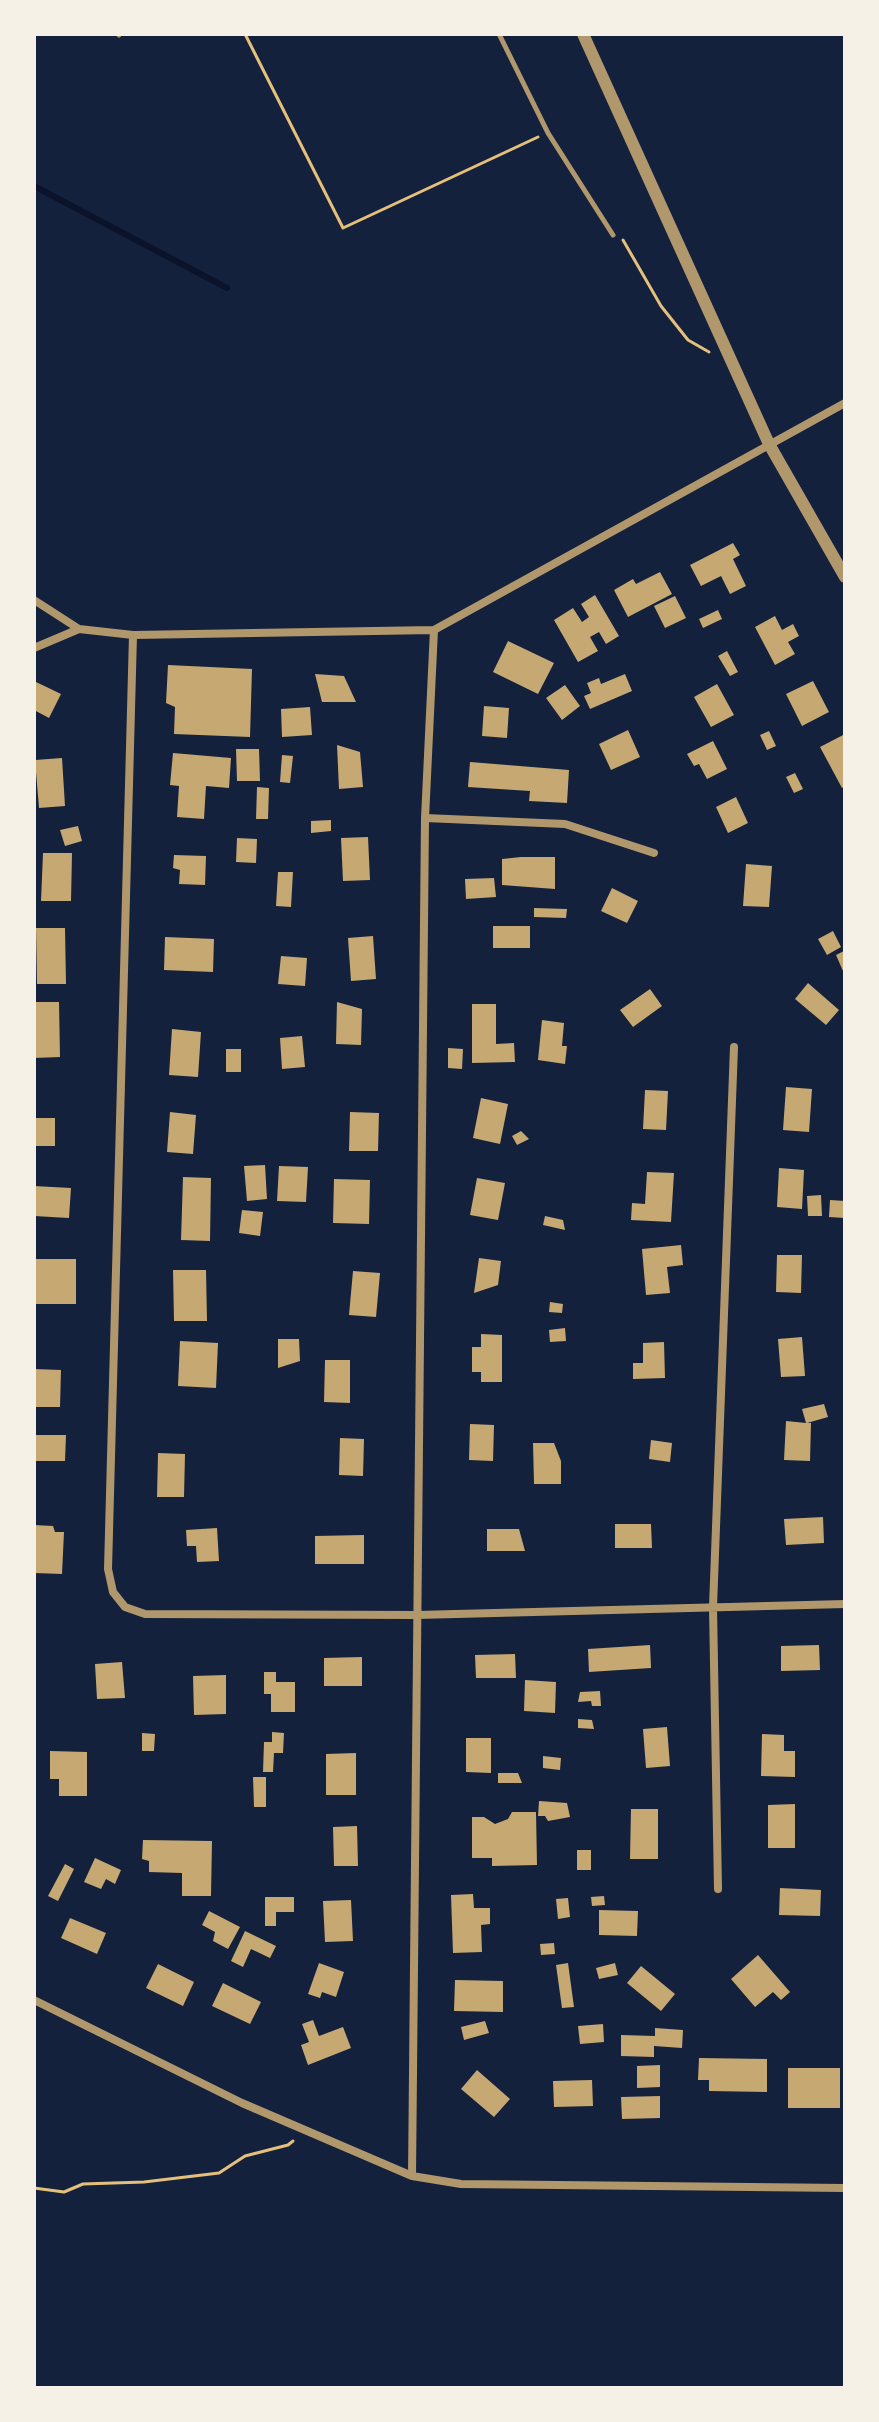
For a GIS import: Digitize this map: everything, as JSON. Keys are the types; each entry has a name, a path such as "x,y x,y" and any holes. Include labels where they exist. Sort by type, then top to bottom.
{"street":[{"path":"583,34 769,444 845,577"},
{"path":"34,600 79,629 133,635 434,630 845,403"},
{"path":"34,648 79,629"},
{"path":"412,2176 425,818 434,630"},
{"path":"133,635 108,1569 113,1592 125,1607 145,1614 417,1615 845,1604"},
{"path":"425,818 565,824 654,853"},
{"path":"718,1889 713,1607 734,1047"},
{"path":"34,2000 305,2130 412,2176 461,2184 845,2188"}],"lane":[{"path":"499,34 548,133 613,235"}],"path":[{"path":"245,34 343,228 548,133"},
{"path":"248,40 256,34"},
{"path":"613,235 629,246 661,306 688,340 734,366"},
{"path":"34,2188 64,2192 83,2184 144,2182 219,2173 245,2156 288,2145 305,2130"}],"building":[{"path":"733,543 740,555 733,559 746,586 730,594 721,576 701,586 690,565"},
{"path":"660,572 672,594 628,617 614,590 633,579 636,584"},
{"path":"595,595 619,636 606,644 599,632 590,637 598,651 578,662 554,620 573,608 582,622 589,617 581,604"},
{"path":"675,596 686,618 665,628 654,606"},
{"path":"718,610 722,619 703,628 699,619"},
{"path":"775,616 782,630 793,624 799,636 788,642 795,654 775,665 755,627"},
{"path":"508,641 554,663 538,694 493,672"},
{"path":"727,651 738,672 730,676 718,656"},
{"path":"168,665 252,669 250,737 174,734 175,707 166,703"},
{"path":"315,674 344,676 356,702 322,702"},
{"path":"625,674 632,691 590,709 584,696 591,693 587,683 599,678 601,684"},
{"path":"34,681 61,694 49,718 34,710"},
{"path":"813,681 829,712 802,726 786,694"},
{"path":"717,684 734,715 711,727 694,697"},
{"path":"565,685 580,706 562,720 546,698"},
{"path":"484,706 509,708 507,738 482,736"},
{"path":"310,707 312,735 282,737 281,709"},
{"path":"628,730 640,757 611,770 599,744"},
{"path":"769,731 776,746 767,750 760,735"},
{"path":"845,734 845,786 842,788 820,747"},
{"path":"713,741 727,769 707,779 699,764 694,766 687,754"},
{"path":"337,745 360,752 363,787 339,789"},
{"path":"236,749 259,749 260,781 237,781"},
{"path":"173,753 231,758 229,788 206,786 204,819 177,817 179,786 170,785"},
{"path":"282,755 293,756 290,783 280,782"},
{"path":"62,758 65,806 39,808 35,760"},
{"path":"470,762 569,770 567,803 529,801 530,791 468,787"},
{"path":"795,773 803,789 794,793 786,777"},
{"path":"257,787 269,788 268,819 256,819"},
{"path":"736,797 748,823 728,833 716,807"},
{"path":"331,820 331,831 311,833 311,821"},
{"path":"78,826 82,841 65,846 60,830"},
{"path":"368,837 370,880 343,881 341,838"},
{"path":"237,838 257,839 256,863 236,862"},
{"path":"43,853 72,853 71,901 41,901"},
{"path":"174,855 206,856 205,885 179,884 180,870 173,868"},
{"path":"555,857 555,889 502,885 502,859"},
{"path":"746,864 772,866 769,907 743,906"},
{"path":"278,872 293,872 291,907 276,906"},
{"path":"494,878 496,897 466,899 465,879"},
{"path":"612,888 638,901 627,923 601,911"},
{"path":"534,908 567,909 566,918 534,917"},
{"path":"493,926 530,926 530,948 493,948"},
{"path":"36,928 65,928 66,984 37,984"},
{"path":"833,931 841,947 827,955 818,939"},
{"path":"373,936 376,979 351,981 348,938"},
{"path":"165,937 214,939 213,972 164,970"},
{"path":"844,951 845,970 843,971 836,955"},
{"path":"281,956 307,958 305,986 278,984"},
{"path":"808,983 839,1010 826,1025 795,999"},
{"path":"650,989 662,1006 633,1027 620,1010"},
{"path":"34,1002 59,1002 60,1057 34,1058"},
{"path":"337,1002 362,1009 361,1045 336,1044"},
{"path":"472,1004 496,1004 496,1044 514,1043 515,1062 472,1063"},
{"path":"542,1020 564,1023 562,1046 567,1046 565,1064 538,1060"},
{"path":"172,1029 201,1032 198,1077 169,1075"},
{"path":"302,1036 305,1067 282,1069 280,1038"},
{"path":"448,1048 463,1049 462,1069 448,1068"},
{"path":"226,1049 241,1049 241,1072 226,1072"},
{"path":"786,1087 812,1089 809,1132 783,1130"},
{"path":"645,1090 668,1091 666,1130 643,1129"},
{"path":"481,1098 508,1104 500,1144 473,1138"},
{"path":"170,1112 196,1115 193,1154 167,1152"},
{"path":"350,1112 379,1113 378,1151 349,1151"},
{"path":"34,1118 55,1118 55,1146 34,1146"},
{"path":"521,1131 529,1139 517,1145 512,1136"},
{"path":"265,1165 267,1199 247,1201 244,1166"},
{"path":"279,1166 308,1167 306,1202 277,1201"},
{"path":"779,1168 804,1170 802,1209 777,1207"},
{"path":"647,1172 674,1173 671,1222 631,1220 632,1203 645,1204"},
{"path":"183,1177 211,1178 210,1241 181,1240"},
{"path":"477,1178 505,1183 498,1220 470,1215"},
{"path":"334,1179 370,1180 369,1224 333,1223"},
{"path":"34,1186 71,1188 69,1218 34,1216"},
{"path":"821,1195 822,1216 808,1216 807,1196"},
{"path":"830,1200 845,1201 845,1218 829,1217"},
{"path":"242,1210 263,1212 260,1236 239,1233"},
{"path":"545,1216 563,1220 565,1230 543,1225"},
{"path":"681,1245 683,1265 667,1267 670,1293 646,1295 642,1249"},
{"path":"777,1255 802,1255 801,1293 776,1292"},
{"path":"479,1258 501,1261 498,1285 474,1293"},
{"path":"34,1259 76,1259 76,1304 34,1304"},
{"path":"173,1270 206,1270 207,1321 174,1321"},
{"path":"353,1271 380,1273 376,1317 349,1315"},
{"path":"550,1302 563,1304 562,1313 549,1312"},
{"path":"565,1328 566,1341 550,1342 549,1330"},
{"path":"481,1334 502,1335 502,1382 481,1382 481,1372 472,1372 472,1347 481,1347"},
{"path":"802,1337 805,1376 781,1377 778,1339"},
{"path":"278,1339 299,1339 300,1361 278,1368"},
{"path":"180,1341 218,1343 216,1388 178,1386"},
{"path":"664,1342 665,1378 633,1379 633,1363 643,1363 643,1343"},
{"path":"325,1360 350,1360 350,1403 324,1402"},
{"path":"34,1369 61,1370 60,1407 34,1407"},
{"path":"824,1404 828,1417 807,1423 811,1423 810,1461 784,1460 786,1421 806,1423 802,1409"},
{"path":"470,1424 494,1425 493,1461 469,1460"},
{"path":"34,1435 66,1435 65,1461 34,1461"},
{"path":"340,1438 364,1439 363,1476 339,1475"},
{"path":"651,1440 672,1443 670,1462 649,1459"},
{"path":"533,1443 554,1443 561,1461 561,1484 534,1484"},
{"path":"158,1453 185,1454 184,1497 157,1497"},
{"path":"823,1517 824,1543 786,1545 784,1519"},
{"path":"615,1524 651,1524 652,1548 615,1548"},
{"path":"34,1525 53,1526 55,1532 64,1532 62,1574 34,1573"},
{"path":"217,1528 219,1561 197,1562 196,1546 187,1546 186,1530"},
{"path":"487,1529 519,1529 525,1551 487,1551"},
{"path":"364,1535 364,1564 315,1564 315,1536"},
{"path":"650,1645 651,1668 589,1672 588,1649"},
{"path":"819,1645 820,1670 781,1671 781,1646"},
{"path":"515,1654 516,1678 476,1678 475,1655"},
{"path":"362,1657 362,1686 324,1686 324,1658"},
{"path":"122,1662 125,1698 97,1699 95,1664"},
{"path":"264,1672 276,1672 276,1682 295,1682 295,1712 271,1712 271,1694 264,1694"},
{"path":"226,1675 226,1714 194,1715 193,1676"},
{"path":"525,1680 556,1682 555,1713 524,1711"},
{"path":"600,1691 601,1706 592,1706 591,1701 578,1702 580,1692"},
{"path":"578,1719 592,1720 594,1729 578,1728"},
{"path":"667,1727 670,1766 646,1768 643,1729"},
{"path":"272,1732 284,1733 283,1753 274,1753 273,1772 263,1772 264,1742 272,1742"},
{"path":"142,1733 155,1734 154,1751 142,1751"},
{"path":"762,1734 784,1735 784,1751 795,1751 795,1777 761,1776"},
{"path":"466,1738 491,1738 491,1773 466,1772"},
{"path":"50,1751 87,1752 87,1796 59,1796 59,1779 50,1779"},
{"path":"356,1753 356,1795 326,1795 326,1754"},
{"path":"543,1756 561,1758 560,1770 543,1768"},
{"path":"498,1773 518,1773 522,1783 498,1783"},
{"path":"253,1777 266,1777 266,1807 254,1807"},
{"path":"539,1801 567,1803 570,1817 548,1821 545,1816 538,1816"},
{"path":"795,1804 795,1848 768,1848 768,1805"},
{"path":"631,1809 658,1809 658,1859 630,1859"},
{"path":"512,1812 536,1812 537,1865 492,1866 492,1858 472,1858 472,1817 484,1817 495,1824 508,1819"},
{"path":"357,1826 358,1866 334,1866 333,1827"},
{"path":"143,1840 212,1841 211,1896 182,1896 182,1873 149,1872 149,1861 142,1859"},
{"path":"577,1850 591,1850 591,1870 577,1870"},
{"path":"95,1858 121,1870 115,1884 106,1879 101,1889 84,1882"},
{"path":"65,1864 74,1869 58,1901 48,1896"},
{"path":"780,1888 821,1890 820,1916 779,1915"},
{"path":"473,1894 474,1908 490,1908 490,1924 481,1925 482,1952 453,1953 451,1895"},
{"path":"604,1896 605,1905 592,1906 591,1897"},
{"path":"265,1897 294,1897 294,1912 276,1912 276,1926 265,1926"},
{"path":"568,1898 570,1917 558,1919 556,1899"},
{"path":"351,1900 353,1941 325,1942 323,1901"},
{"path":"599,1910 638,1911 637,1936 599,1935"},
{"path":"209,1911 240,1927 228,1949 213,1941 215,1932 202,1925"},
{"path":"70,1918 106,1933 97,1954 61,1938"},
{"path":"245,1931 276,1946 270,1958 251,1949 243,1967 231,1961"},
{"path":"554,1943 555,1954 541,1955 540,1944"},
{"path":"758,1955 790,1992 781,2000 773,1992 755,2007 731,1979"},
{"path":"319,1963 344,1972 336,1997 322,1992 320,1998 308,1994"},
{"path":"568,1963 574,2007 562,2008 556,1965"},
{"path":"615,1963 618,1975 599,1979 596,1968"},
{"path":"158,1964 194,1982 183,2006 146,1988"},
{"path":"641,1966 675,1994 661,2011 627,1983"},
{"path":"455,1980 503,1981 503,2012 454,2011"},
{"path":"223,1983 261,2002 250,2024 212,2006"},
{"path":"313,2020 319,2036 343,2027 351,2048 308,2065 301,2045 309,2042 302,2024"},
{"path":"485,2021 489,2033 464,2040 461,2027"},
{"path":"603,2024 604,2042 580,2044 578,2026"},
{"path":"655,2028 683,2030 682,2048 654,2046 654,2057 621,2056 621,2035 655,2036"},
{"path":"699,2058 767,2059 767,2092 709,2091 709,2080 698,2080"},
{"path":"660,2065 660,2087 637,2088 637,2066"},
{"path":"788,2068 840,2068 840,2108 788,2108"},
{"path":"477,2070 510,2099 494,2117 461,2089"},
{"path":"592,2080 593,2106 554,2107 553,2081"},
{"path":"660,2096 660,2118 622,2119 621,2097"}],"waterway":[{"path":"34,186 227,288"}]}
